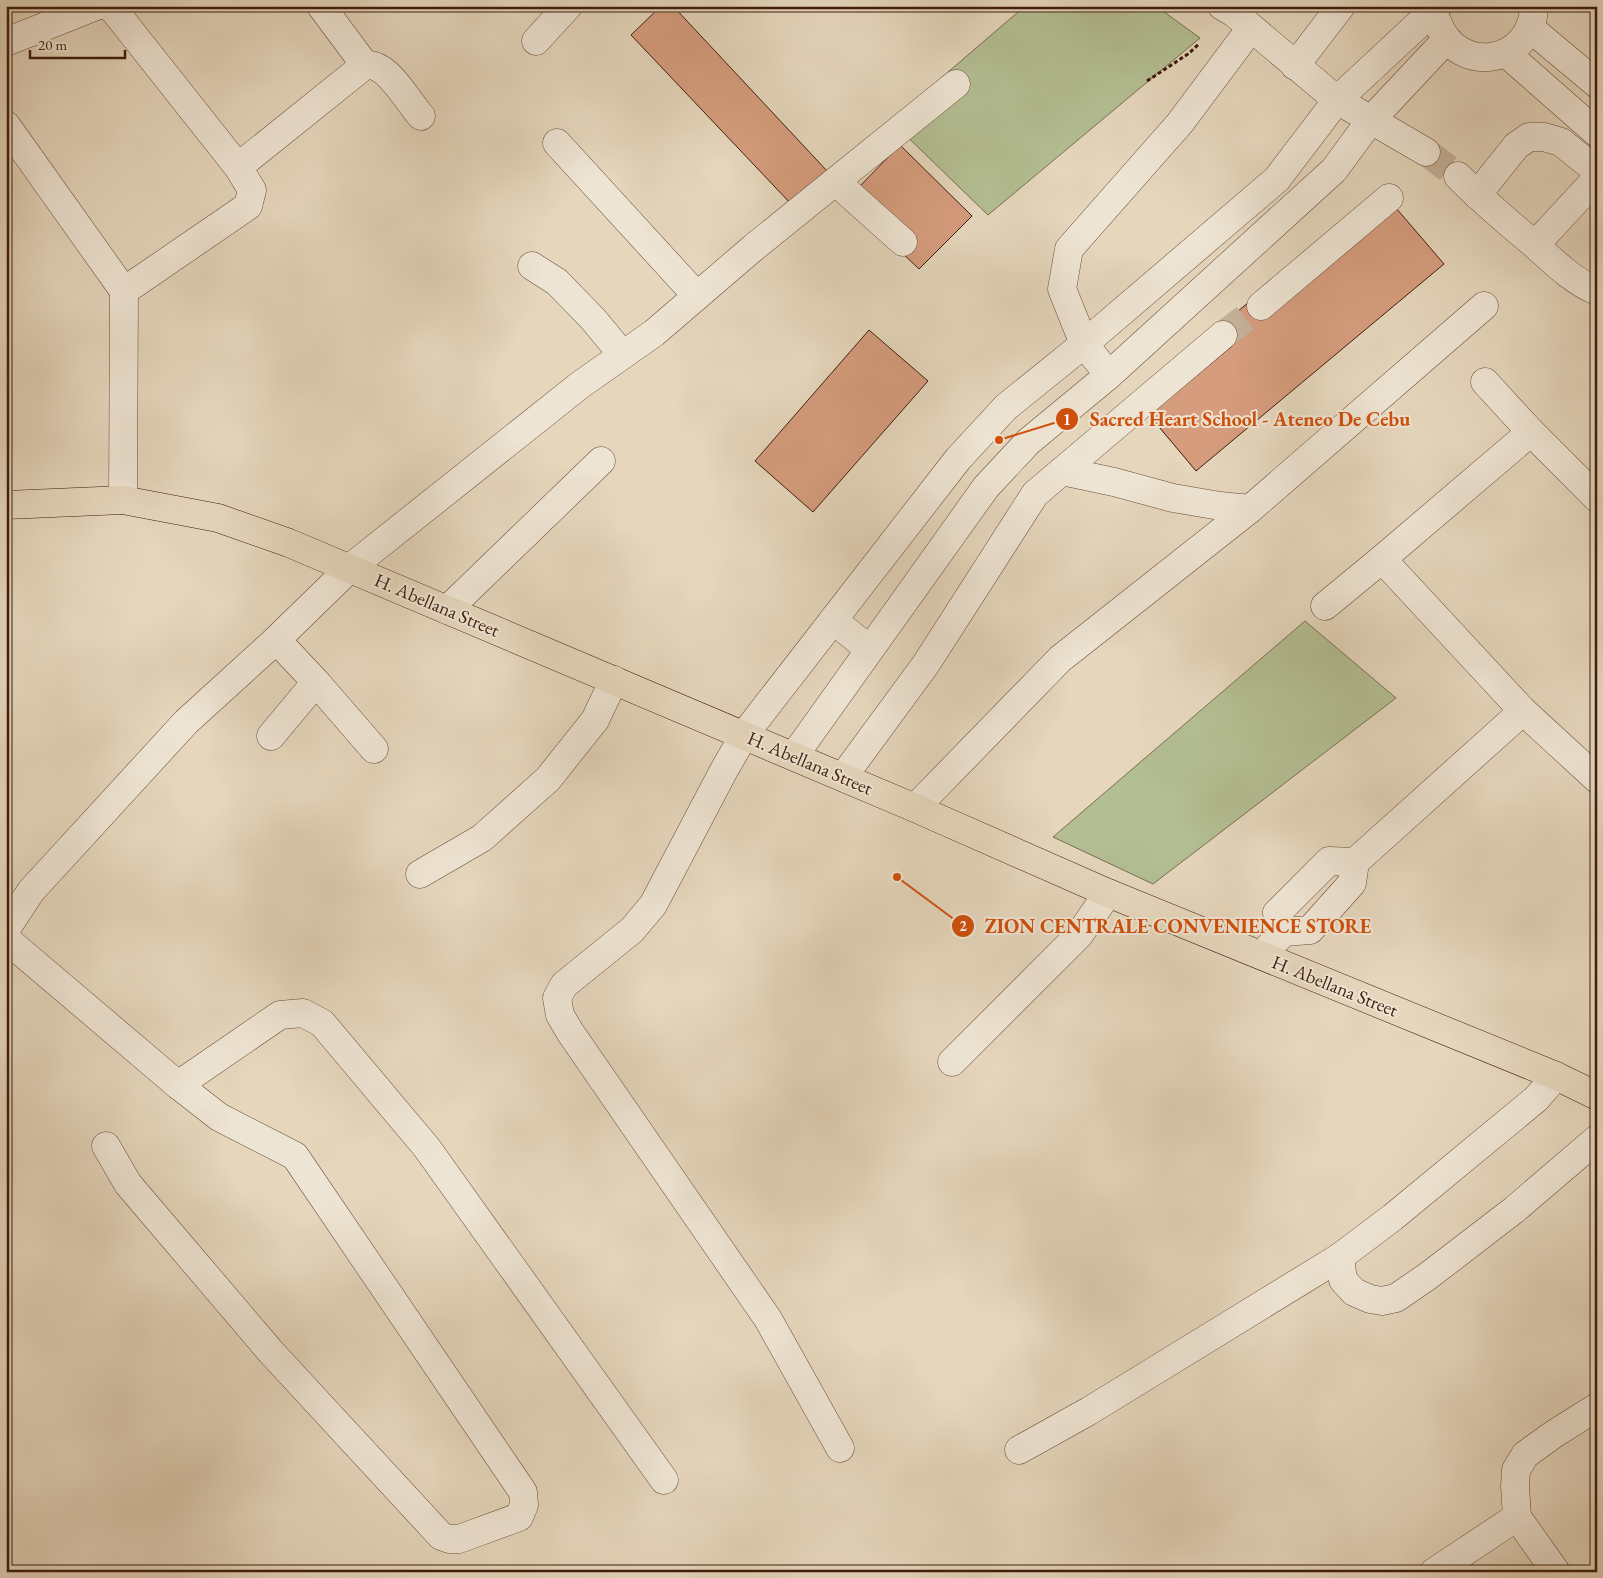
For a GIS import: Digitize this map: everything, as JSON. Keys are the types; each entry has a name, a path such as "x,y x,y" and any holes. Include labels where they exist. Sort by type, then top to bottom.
{"main road":[{"name":"H. Abellana Street","path":"6,505 123,500 218,518 289,543 916,808 1108,893 1556,1076 1597,1096"}],"street":[{"path":"6,42 96,6"},
{"path":"107,6 113,9 238,168 252,190 248,206 124,291"},
{"path":"321,6 365,65"},
{"path":"536,41 568,6"},
{"path":"1295,66 1341,6"},
{"path":"1436,7 1438,24 1447,39 1462,51 1480,58 1493,57 1506,53 1516,47 1532,17 1597,84"},
{"path":"840,1448 768,1319 570,1032 560,1015 557,998 564,985 644,918 653,905 744,735 958,459 1006,407 1084,344 1277,179 1337,100 1436,7"},
{"path":"1108,375 1084,344 1062,289 1069,249 1180,123 1236,16 1337,100 1426,152"},
{"path":"794,756 986,487 1028,442 1108,375 1334,170 1370,121 1447,39"},
{"path":"1506,53 1597,133"},
{"path":"238,168 365,65 372,64 389,74 411,106 421,116"},
{"path":"6,929 31,891 186,722 274,642 350,568 580,385 654,333 956,84"},
{"path":"6,125 124,291 123,500"},
{"path":"1477,195 1516,146 1529,138 1544,137 1561,142 1597,171"},
{"path":"557,144 697,296"},
{"path":"1458,176 1534,245 1588,287 1597,291"},
{"path":"1534,245 1597,178"},
{"path":"836,182 903,242"},
{"path":"1261,306 1389,198"},
{"path":"532,266 557,282 593,319 622,354"},
{"path":"916,808 1060,659 1250,509 1484,306"},
{"path":"843,777 926,664 1035,494 1223,335"},
{"path":"1485,382 1531,432 1597,498"},
{"path":"1325,606 1531,432"},
{"path":"448,610 602,461"},
{"path":"1062,471 1114,482 1173,498 1250,509"},
{"path":"1382,559 1523,711 1597,779"},
{"path":"833,620 869,649"},
{"path":"274,642 285,649 316,682 374,749"},
{"path":"420,874 482,838 548,779 595,720 614,680"},
{"path":"271,736 316,682"},
{"path":"1261,955 1284,932 1278,913 1329,861 1355,862 1523,711"},
{"path":"952,1062 1079,935 1108,893"},
{"path":"6,939 178,1085 219,1117 295,1156 523,1492 524,1505 518,1517 459,1540 441,1536 271,1352 128,1184 106,1146"},
{"path":"178,1085 280,1015 303,1013 322,1023 427,1148 664,1480"},
{"path":"1019,1450 1089,1411 1340,1257 1400,1211 1529,1105 1556,1076"},
{"path":"1340,1257 1343,1280 1354,1292 1382,1302 1396,1298 1514,1210 1597,1139"},
{"path":"1556,1572 1516,1517 1516,1470 1525,1455 1597,1407"},
{"path":"1434,1572 1516,1517"}],"path":[{"path":"1147,81 1188,54 1236,16"}],"green space":[{"path":"1025,6 1156,6 1200,38 988,215 891,121"},
{"path":"1305,621 1396,698 1153,884 1053,837"}],"building":[{"path":"661,6 673,6 828,172 792,205 631,35"},
{"path":"900,145 972,216 919,269 899,250 857,189"},
{"path":"1396,208 1444,264 1196,471 1149,415 1232,346 1217,328 1254,298"},
{"path":"869,330 928,381 813,512 755,461"}],"tunnel":[{"path":"1426,152 1458,176"},
{"path":"1223,335 1261,306"}],"place":[{"name":"Sacred Heart School - Ateneo De Cebu","path":"999,440"},
{"name":"ZION CENTRALE CONVENIENCE STORE","path":"897,877"}]}
